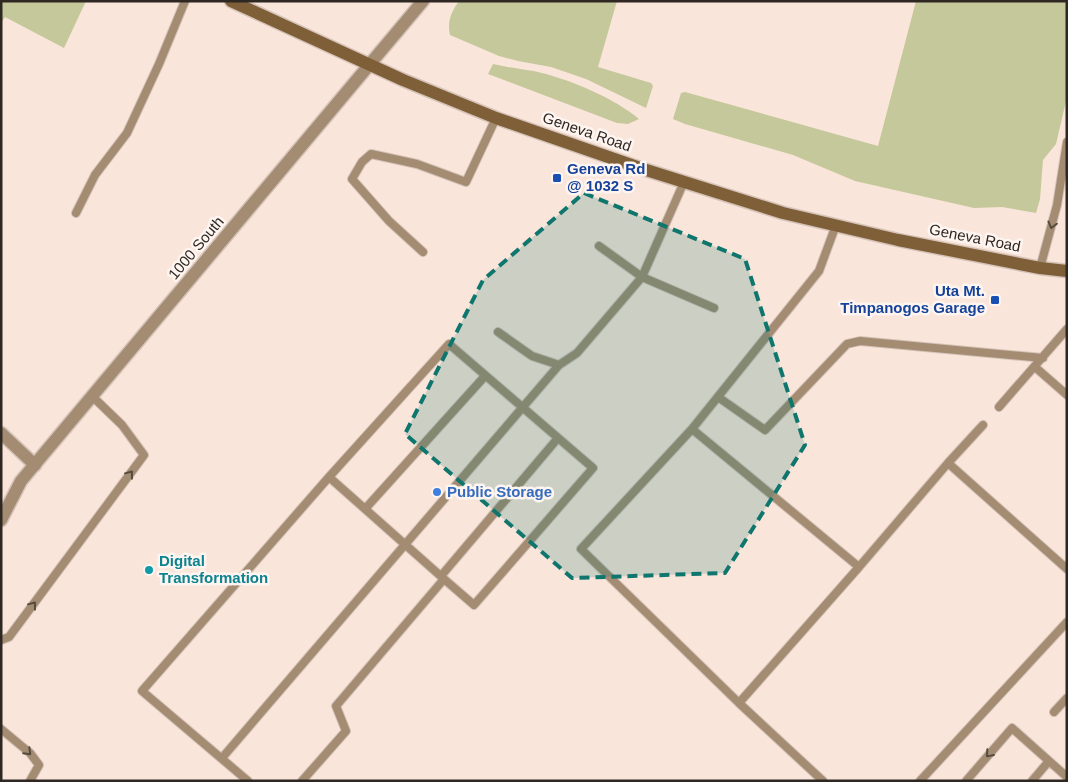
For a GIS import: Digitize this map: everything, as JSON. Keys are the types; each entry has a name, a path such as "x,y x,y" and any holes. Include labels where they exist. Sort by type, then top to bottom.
{"main road":[{"name":"Geneva Road","path":"231,1 403,80 496,118 684,182 783,213 898,240 1040,268 1067,271"}],"street":[{"name":"1000 South","path":"1,520 21,481 423,1"},
{"path":"1,433 35,464"}],"lane":[{"path":"76,213 95,175 127,133 159,64 185,1"},
{"path":"423,252 389,221 352,179 362,162 371,154 417,164 466,182 496,118"},
{"path":"1040,268 1057,205 1067,142"},
{"path":"222,758 559,365 577,353 642,277 684,182"},
{"path":"824,781 739,703 581,549 692,429 819,271 836,225"},
{"path":"599,246 642,277 714,308"},
{"path":"999,407 1067,329"},
{"path":"498,332 532,356 559,365"},
{"path":"718,397 765,430 847,344 860,341 1043,358"},
{"path":"248,781 142,691 329,477 449,344 593,468 474,605 329,477"},
{"path":"1035,367 1067,395"},
{"path":"365,509 485,376"},
{"path":"1,640 9,637 144,455 122,425 93,397"},
{"path":"739,703 983,425"},
{"path":"692,429 859,567"},
{"path":"302,781 346,732 336,706 558,438"},
{"path":"948,463 1067,569"},
{"path":"920,781 1067,622"},
{"path":"1054,712 1067,698"},
{"path":"966,781 1012,728 1067,777"},
{"path":"1,729 30,753 39,765 30,781"},
{"path":"1032,781 1049,761"}],"highlighted area":[{"path":"584,193 745,259 805,445 725,573 572,578 405,434 483,280"}],"green space":[{"path":"1,1 86,1 64,48 5,17 1,23"},
{"path":"459,1 617,1 598,67 651,83 653,86 646,108 586,79 551,67 499,56 450,35 450,17"},
{"path":"916,1 1067,1 1067,97 1056,144 1043,160 1040,199 1036,213 1002,207 974,208 855,181 793,155 673,119 681,93 685,92 878,146"},
{"path":"493,64 542,73 567,81 605,97 639,119 628,124 617,123 488,74"}],"place":[{"name":"Geneva Rd @ 1032 S","path":"557,178"},
{"name":"Uta Mt. Timpanogos Garage","path":"995,300"},
{"name":"Public Storage","path":"437,492"},
{"name":"Digital Transformation","path":"149,570"}]}
